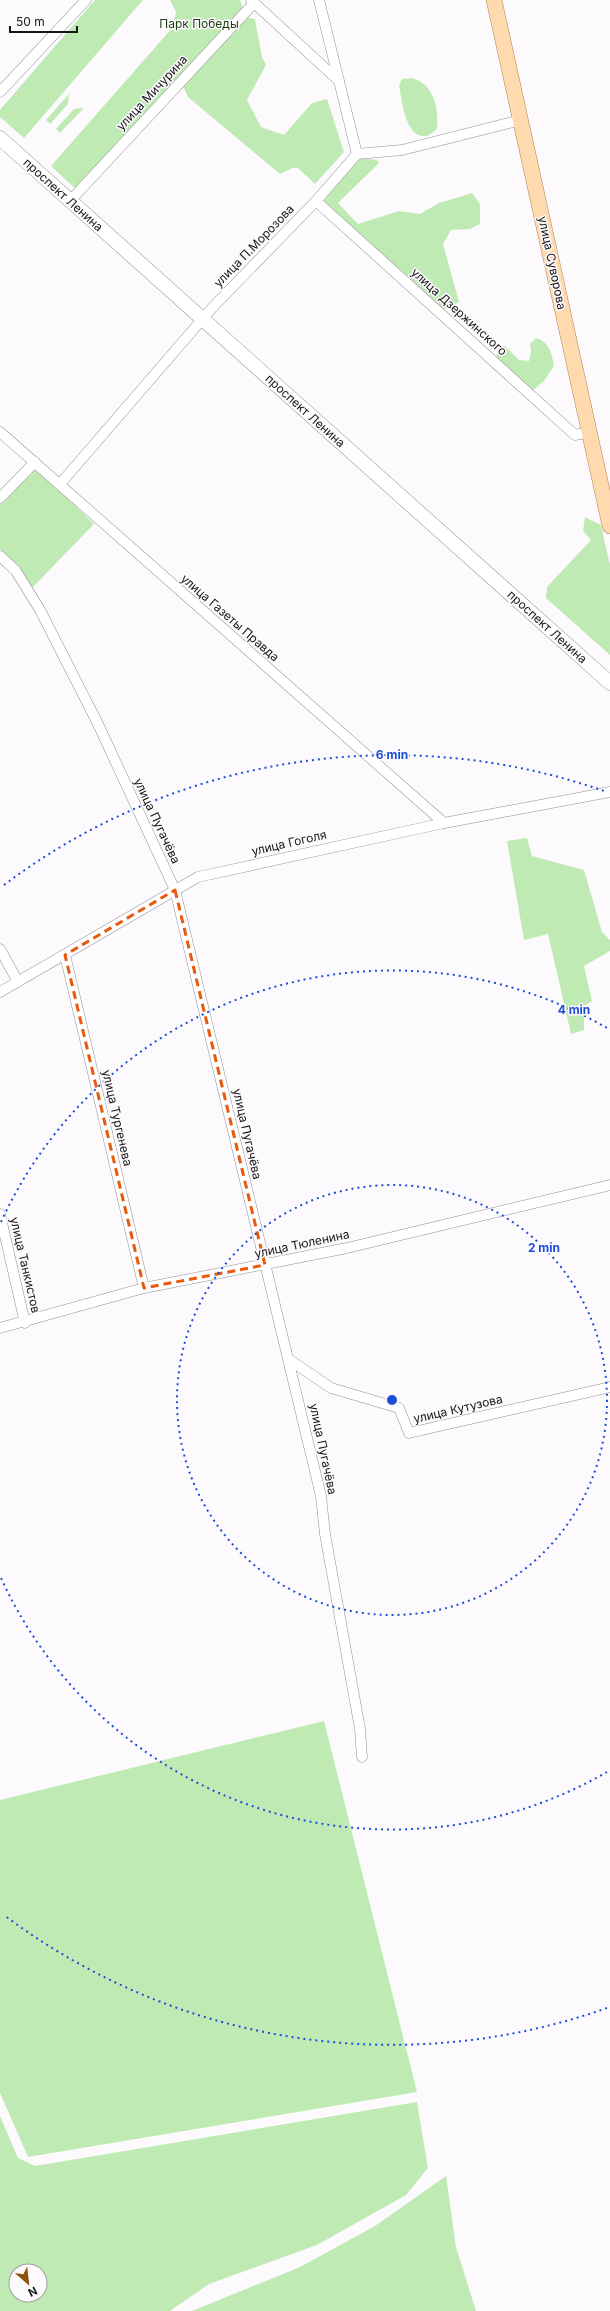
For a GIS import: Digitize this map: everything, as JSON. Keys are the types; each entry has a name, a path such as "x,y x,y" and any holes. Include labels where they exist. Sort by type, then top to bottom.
{"main road":[{"name":"улица Суворова","path":"494,0 610,526"},
{"name":"проспект Ленина","path":"0,138 610,683"}],"street":[{"path":"0,92 86,0"},
{"path":"320,0 357,154 402,150 521,120"},
{"path":"252,1 339,81"},
{"name":"улица Мичурина","path":"70,201 252,1"},
{"name":"улица П.Морозова","path":"60,484 202,319 316,200 357,154"},
{"name":"улица Дзержинского","path":"316,200 575,435 589,432"},
{"name":"улица Газеты Правда","path":"0,432 444,822"},
{"path":"0,498 35,462"},
{"name":"улица Пугачёва","path":"0,556 16,571 40,610 98,724 175,890 265,1265 290,1360 321,1496 325,1534 360,1729 362,1757"},
{"name":"улица Гоголя","path":"0,992 198,877 444,822 610,792"},
{"path":"0,949 18,982"},
{"name":"улица Тургенева","path":"65,954 144,1288"},
{"name":"улица Тюленина","path":"0,1328 25,1323 144,1288 265,1265 610,1185"},
{"name":"улица Танкистов","path":"0,1214 25,1323"},
{"name":"улица Кутузова","path":"290,1360 331,1388 398,1408 410,1433 610,1387"}],"highlighted area":[{"path":"175,890 265,1265 144,1288 65,955"}],"green space":[{"name":"Парк Победы","path":"95,0 143,0 24,138 0,117 0,110"},
{"name":"Парк Победы","path":"170,0 240,0 243,8 79,192 51,166 173,27 176,12"},
{"path":"243,17 255,19 262,57 266,65 247,100 261,127 284,135 312,103 327,99 344,152 315,184 298,168 293,168 280,174 188,97 183,86"},
{"path":"412,78 419,81 430,91 436,105 437,129 427,136 420,136 414,132 409,125 403,109 399,86 402,79"},
{"path":"69,94 68,104 50,124 46,120"},
{"path":"84,108 60,133 56,129 74,109"},
{"path":"359,158 377,160 379,163 338,203 358,224 399,211 420,214 439,203 472,193 480,204 480,224 470,229 451,230 443,244 459,302 442,311 323,202"},
{"path":"536,338 547,345 551,353 554,366 544,381 532,391 496,357 499,348 505,346 519,360 529,361 531,351 530,344"},
{"path":"36,468 94,524 32,588 22,571 0,549 0,505"},
{"path":"585,517 601,525 610,565 610,655 546,598 547,587 591,540 583,531"},
{"path":"527,838 532,856 584,870 602,932 610,940 610,951 584,966 592,1001 584,1006 584,1030 571,1034 548,934 524,940 507,841"},
{"path":"324,1721 417,2092 28,2157 0,2093 0,1800"},
{"path":"417,2102 428,2168 406,2195 317,2245 209,2284 170,2311 0,2311 0,2116 18,2158 35,2166"},
{"path":"446,2176 456,2247 476,2311 192,2311 300,2267 375,2226"}]}
